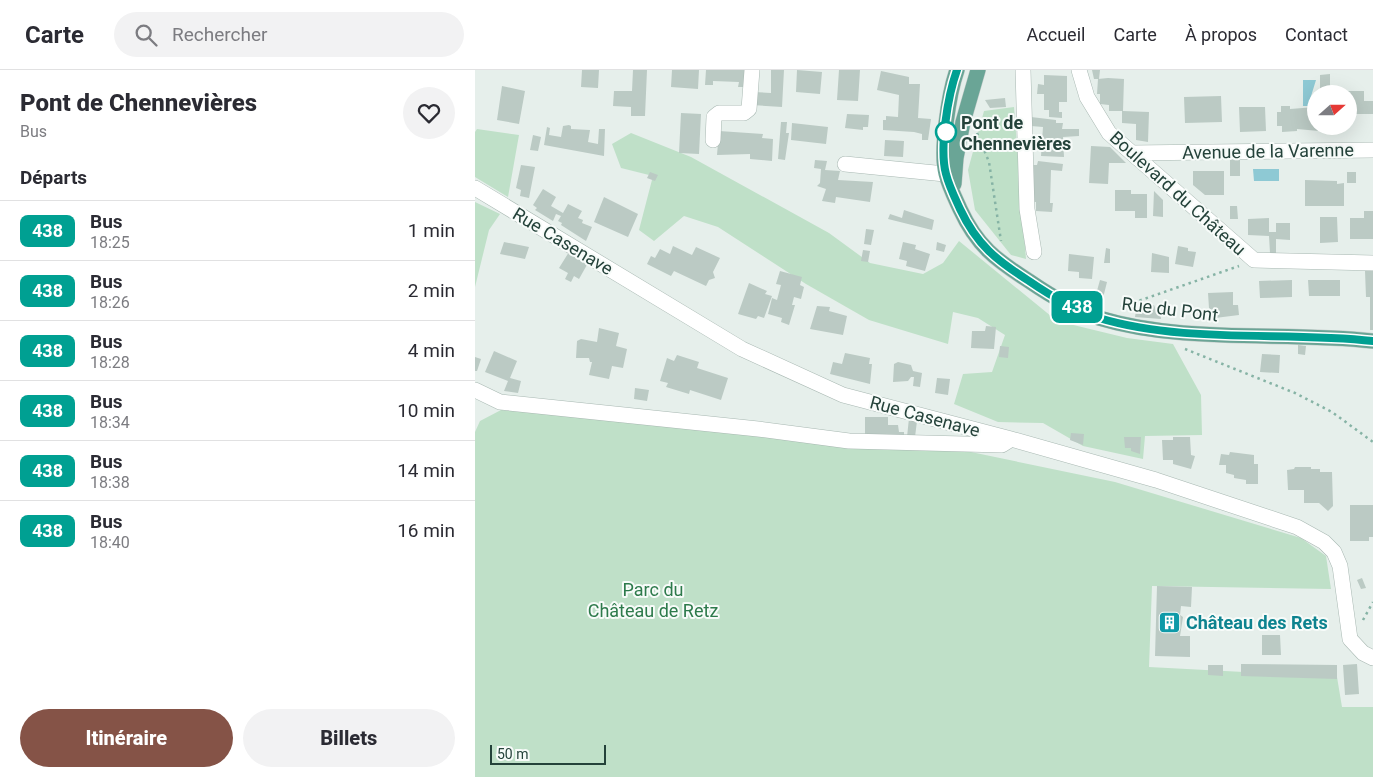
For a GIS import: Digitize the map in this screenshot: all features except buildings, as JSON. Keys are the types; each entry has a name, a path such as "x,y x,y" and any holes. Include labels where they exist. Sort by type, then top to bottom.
{"main road":[{"name":"Rue du Pont","path":"957,70 944,142 945,174 969,229 996,260 1039,288 1098,317 1159,329 1373,342"},
{"name":"Rue du Pont","path":"954,195 956,158 978,70"}],"street":[{"path":"713,140 714,117 719,113 744,113 749,110 752,70"},
{"path":"1023,70 1027,209 1034,252"},
{"name":"Boulevard du Château","path":"1079,70 1087,98 1109,133 1254,260"},
{"name":"Avenue de la Varenne","path":"1132,153 1373,150"},
{"path":"845,164 945,174"},
{"name":"Rue Casenave","path":"475,188 742,349 843,395 1011,439 1156,480 1297,527 1324,542 1334,552 1340,566 1350,639 1363,653 1373,658"},
{"path":"1254,260 1373,263"},
{"path":"475,390 500,402 758,429 849,441 1003,445 1011,439"}],"path":[{"path":"977,133 989,162 1002,248"},
{"path":"1117,309 1254,260"},
{"path":"1177,346 1295,393 1332,412 1373,442"}],"green space":[{"path":"1014,107 1026,259 1011,255 975,210 968,170 984,111"},
{"path":"477,129 519,135 508,197 475,177 475,132"},
{"path":"631,133 691,157 829,233 870,263 923,274 943,263 959,241 1057,321 1127,338 1173,344 1201,395 1202,435 1145,436 1143,459 1083,446 1043,423 998,422 954,404 963,374 992,372 1005,335 978,318 953,312 948,344 869,320 806,284 718,227 684,216 654,241 639,230 653,176 621,168 612,144"},
{"path":"475,202 500,214 489,230 475,287"},
{"name":"Parc du Château de Retz","path":"501,410 942,446 1115,482 1301,538 1326,556 1331,589 1152,586 1149,667 1337,677 1342,707 1373,707 1373,777 475,777 475,432 480,421"}],"water":[{"path":"1303,80 1316,80 1314,85 1307,85 1307,106 1303,106"},
{"path":"1253,169 1279,169 1279,181 1254,181"}],"bus line":[{"name":"438","path":"957,70 944,142 945,174 969,229 996,260 1039,288 1098,317 1132,325 1239,335 1347,338 1373,341"}],"place":[{"name":"Pont de Chennevières","path":"946,132"},
{"name":"Château des Rets","path":"1170,622"}]}
